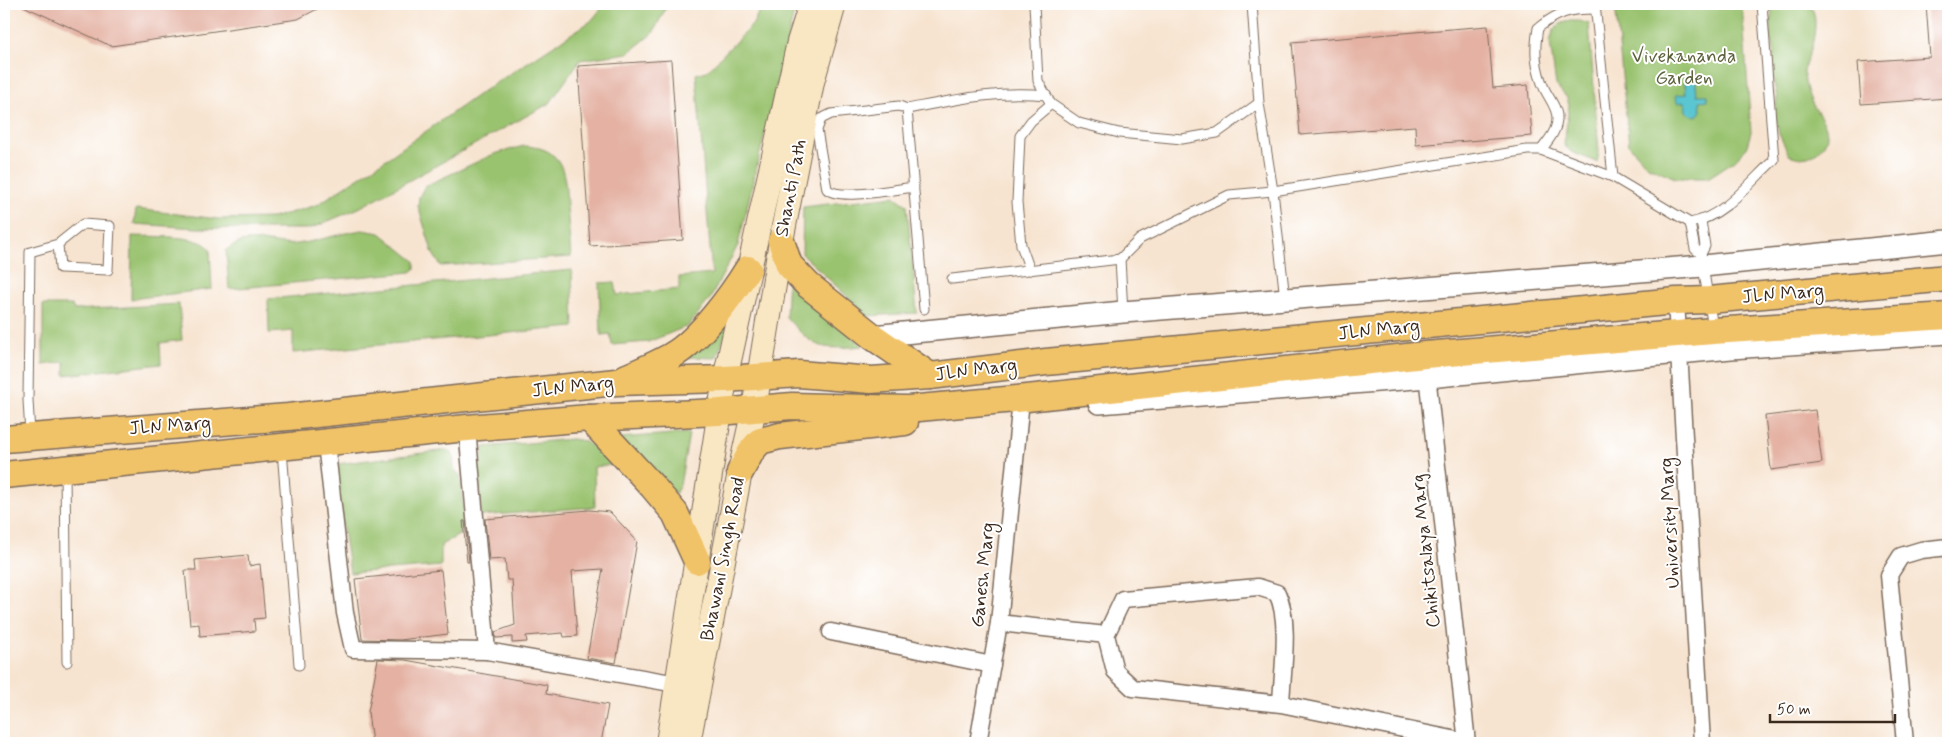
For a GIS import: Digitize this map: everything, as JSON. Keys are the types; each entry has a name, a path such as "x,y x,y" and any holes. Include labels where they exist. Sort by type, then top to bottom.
{"main road":[{"name":"Bhawani Singh Road","path":"668,743 725,379 799,42 811,4"},
{"name":"Shanti Path","path":"760,376 781,241 812,82 834,4"},
{"path":"781,241 789,265 808,285 872,336 930,376"},
{"path":"617,382 676,353 707,325 748,269"},
{"name":"JLN Marg","path":"19,438 288,417 617,382 725,379 799,374 871,380 930,376 1066,360 1676,301 1709,300 1948,278"},
{"name":"JLN Marg","path":"4,475 467,428 589,418 719,412 792,406 908,409 1023,404 1680,343 1713,331 1948,316"},
{"name":"Bhawani Singh Road","path":"688,743 760,376"},
{"path":"740,472 752,450 760,441 780,436 1023,404"},
{"path":"589,418 635,470 653,487 675,514 696,561"},
{"path":"4,419 19,438"}],"street":[{"path":"872,336 1702,260 1948,241"},
{"name":"University Marg","path":"1676,301 1680,343 1702,743"},
{"path":"1680,343 1948,333"},
{"name":"Chikitsalaya Marg","path":"1426,366 1467,743"},
{"name":"Ganesh Marg","path":"978,743 998,622 1023,404"},
{"path":"467,428 487,651"},
{"path":"326,442 345,613 353,650 487,651 677,684"},
{"path":"1904,743 1889,575 1901,556 1921,550 1948,546"},
{"path":"1281,704 1284,628 1282,604 1277,592 1258,587 1123,599 1106,635 1115,671 1133,688 1281,704 1467,743"},
{"path":"998,622 1106,635"},
{"path":"831,632 992,665"}],"lane":[{"path":"1034,4 1038,81 1051,104 1078,123 1119,133 1182,139 1217,133 1259,103"},
{"path":"1252,4 1259,103 1273,191 1285,299"},
{"path":"952,279 1120,259 1140,238 1229,195 1273,191 1527,150 1541,150 1613,177 1690,223 1701,221 1721,209 1774,160 1762,4"},
{"path":"1541,150 1552,135 1558,118 1544,89 1537,67 1534,48 1538,28 1552,17 1571,9 1595,6 1613,177"},
{"path":"914,187 843,196 831,194 827,190 817,130 821,120 830,114 899,106 907,108 979,96 1020,92 1046,95"},
{"path":"1030,270 1021,245 1017,202 1020,136 1031,121 1051,104"},
{"path":"907,108 924,309"},
{"path":"1701,221 1705,246 1702,260 1713,331"},
{"path":"1690,223 1695,249 1702,260"},
{"path":"19,438 28,400 30,252 58,244 83,224 110,226 108,270 60,268 58,244"},
{"path":"1120,259 1123,312"},
{"path":"282,447 299,665"},
{"path":"65,469 67,662"}],"green space":[{"path":"605,4 668,4 653,33 628,53 580,60 550,103 359,208 307,229 196,228 134,224 136,209 218,219 272,218 317,205 479,94 591,21"},
{"path":"762,4 796,4 738,245 710,299 688,326 648,342 612,345 610,334 601,335 599,283 615,282 617,295 679,289 679,277 712,274 696,74 707,71 753,24"},
{"name":"Vivekananda Garden","path":"1615,4 1742,4 1751,132 1746,149 1734,161 1708,178 1675,178 1648,166 1629,145"},
{"path":"1775,4 1810,4 1813,9 1815,32 1804,71 1810,98 1827,132 1823,145 1817,152 1807,157 1800,158 1789,155 1779,134 1775,115 1777,98 1772,73 1774,50 1770,36 1772,7"},
{"path":"1569,21 1580,21 1589,24 1599,152 1597,162 1571,152 1564,145 1569,105 1567,98 1556,85 1550,43 1553,31 1560,24"},
{"path":"524,146 548,151 560,164 565,183 571,257 441,266 433,254 418,206 419,197 425,186 494,154"},
{"path":"894,196 907,205 917,313 868,316 802,254 803,207"},
{"path":"362,230 380,233 415,261 415,269 411,272 229,289 226,250 236,244 253,241 297,244"},
{"path":"132,236 186,239 205,244 210,249 212,289 131,299"},
{"path":"572,270 574,327 293,353 293,331 269,333 268,299"},
{"path":"788,276 809,300 863,346 827,347 812,342 804,336 786,317"},
{"path":"179,304 182,340 160,343 161,364 65,375 65,362 43,365 43,305 72,305 74,310"},
{"path":"737,306 716,358 683,357"},
{"path":"689,434 680,485 675,494 618,438"},
{"path":"572,439 584,441 619,464 594,467 595,507 481,516 479,470 484,447"},
{"path":"447,450 453,455 454,470 460,475 464,516 459,535 441,545 441,566 350,573 333,469 337,464"}],"water":[{"path":"1695,74 1697,95 1708,95 1708,100 1700,101 1701,111 1697,116 1691,115 1686,111 1685,102 1677,103 1676,95 1686,94 1684,75"}],"building":[{"path":"19,4 327,4 298,19 111,46"},
{"path":"1926,4 1948,4 1948,98 1861,104 1858,62 1930,57"},
{"path":"1488,26 1493,88 1528,85 1532,136 1416,145 1415,126 1300,135 1292,42"},
{"path":"671,60 683,240 590,246 578,66"},
{"path":"1815,410 1822,463 1771,470 1765,416"},
{"path":"589,510 610,512 637,541 616,663 587,658 603,569 572,571 577,636 564,637 563,633 526,636 527,642 512,643 512,637 496,638 495,632 515,625 512,580 507,580 505,559 489,560 485,519"},
{"path":"463,521 465,521 469,562 467,562"},
{"path":"248,555 249,566 260,564 265,618 254,619 255,631 200,636 199,624 190,625 185,570 196,570 195,560"},
{"path":"441,570 448,634 400,640 362,639 355,579"},
{"path":"378,659 405,660 547,685 546,694 608,705 601,743 372,743 368,712"}]}
